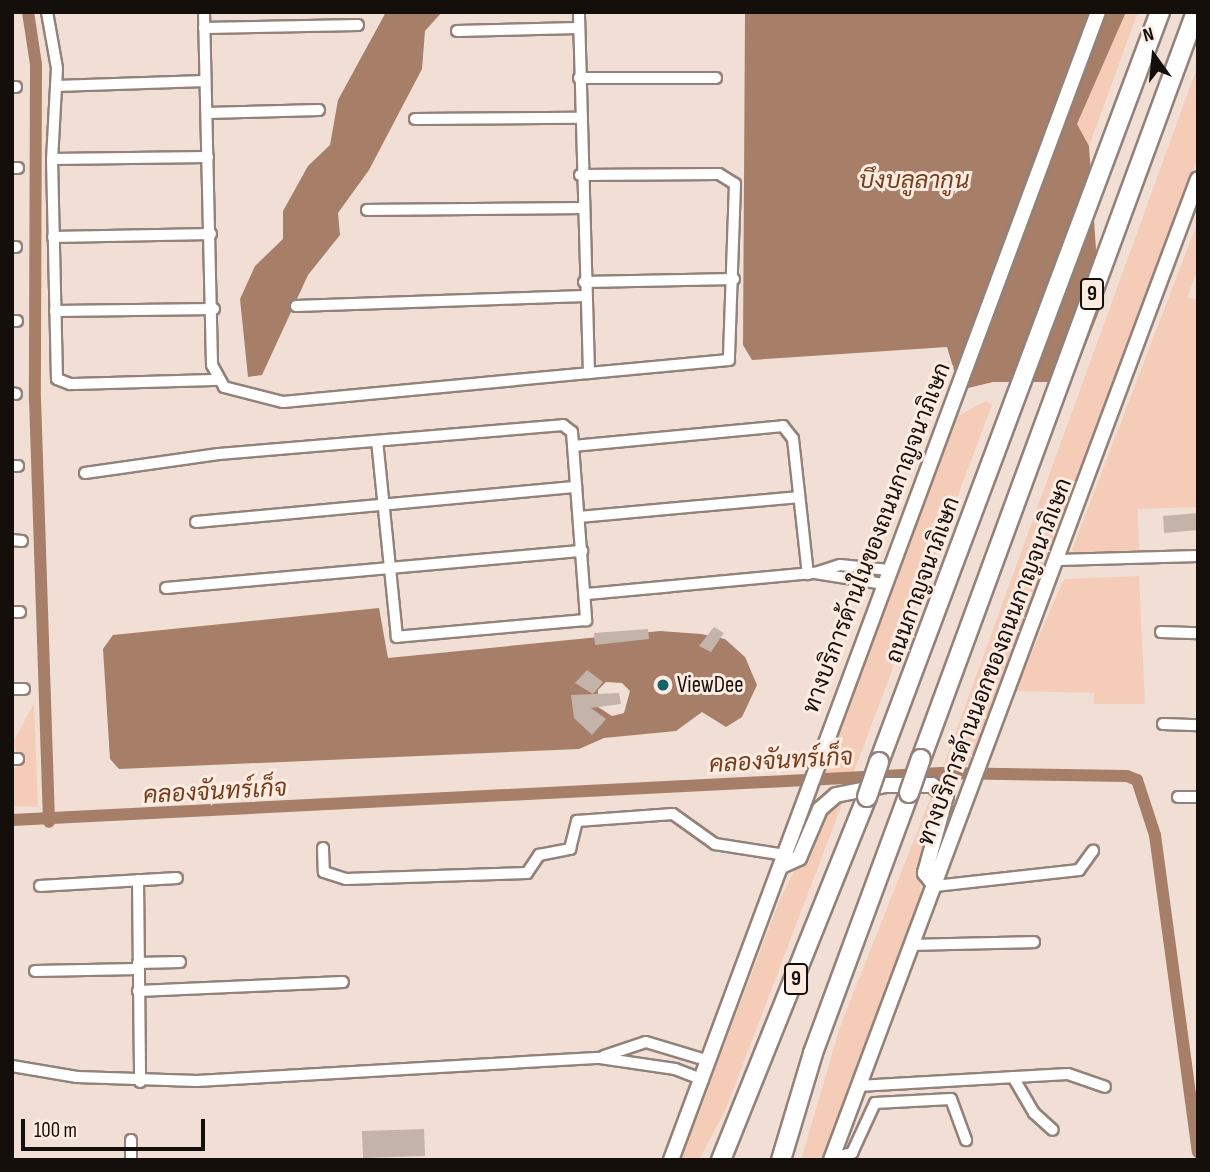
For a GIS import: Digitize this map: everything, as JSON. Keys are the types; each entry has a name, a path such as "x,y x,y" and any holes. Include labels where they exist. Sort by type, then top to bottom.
{"highway":[{"name":"ถนนกาญจนาภิเษก","path":"721,1160 867,797 1160,12"},
{"name":"9","path":"781,1160 813,1053 1196,12"}],"main road":[{"name":"ทางบริการด้านในของถนนกาญจนาภิเษก","path":"671,1160 703,1080 842,694 1098,12"},
{"name":"ทางบริการด้านนอกของถนนกาญจนาภิเษก","path":"832,1159 1058,560 1198,178"},
{"path":"783,861 799,858 820,809 836,795 886,785 932,785 946,796 926,873 935,886"}],"street":[{"path":"47,12 56,86 52,159 59,382 217,380 242,394 283,401 729,360 734,279 731,178 580,175"},
{"path":"204,12 217,380"},
{"path":"579,12 578,118 589,373"},
{"path":"204,28 358,25"},
{"path":"457,31 578,28"},
{"path":"579,78 716,78"},
{"path":"56,86 205,81"},
{"path":"207,113 319,110"},
{"path":"415,119 578,118"},
{"path":"52,159 208,157"},
{"path":"367,210 581,208"},
{"path":"53,237 211,234"},
{"path":"584,282 734,279"},
{"path":"296,306 585,296"},
{"path":"55,312 214,309"},
{"path":"85,472 377,441 556,424 572,432 587,615 575,626 403,639 394,630 377,441"},
{"path":"573,446 783,426 793,439 797,497 811,574"},
{"path":"196,522 576,487"},
{"path":"579,517 797,497"},
{"path":"166,589 582,551"},
{"path":"1058,560 1198,556"},
{"path":"587,594 811,574 840,565 889,569"},
{"path":"811,574 884,584"},
{"path":"1161,632 1198,632"},
{"path":"12,689 24,690"},
{"path":"1163,724 1198,724"},
{"path":"1178,797 1198,797"},
{"path":"323,848 324,872 346,879 527,873 539,855 570,849 577,821 673,814 715,844 783,861"},
{"path":"935,886 1079,870 1093,851"},
{"path":"40,886 177,878"},
{"path":"138,880 140,1082"},
{"path":"913,945 1034,942"},
{"path":"35,971 180,962"},
{"path":"138,991 344,982"},
{"path":"600,1058 646,1042 709,1061"},
{"path":"12,1066 140,1082 600,1058 675,1069 703,1080"},
{"path":"858,1086 1077,1075 1105,1087"},
{"path":"1013,1077 1034,1113 1053,1130"},
{"path":"832,1159 852,1153 860,1129 875,1103 941,1096 956,1103 967,1140"},
{"path":"844,1125 860,1129"},
{"path":"131,1140 131,1160"}],"shaded area":[{"path":"1126,12 1138,12 1089,146 1077,124"},
{"path":"1198,65 1198,158 971,764 942,770"},
{"path":"1198,221 1198,269 1187,298 1198,299 1198,507 1138,509 1139,550 1077,554 1072,550"},
{"path":"986,401 992,405 853,774 824,776 954,418"},
{"path":"1139,576 1145,704 1094,704 1094,693 1015,691 1064,579"},
{"path":"34,703 38,807 12,806 12,769 22,765 13,743"},
{"path":"933,792 942,798 920,876 921,894 825,1160 801,1160 840,1027"},
{"path":"844,799 725,1111 699,1160 680,1160 781,897 826,808"}],"water":[{"path":"386,12 442,12 425,31 422,69 369,170 338,213 340,235 308,275 262,375 248,377 240,299 255,266 283,239 283,211 308,166 330,145 338,100"},
{"name":"บึงบลูลากูน","path":"745,12 1126,12 1077,124 1089,146 1100,309 1071,382 993,382 960,390 947,347 752,360 743,345"},
{"path":"379,608 388,658 660,631 701,634 725,639 745,657 757,685 742,717 726,727 702,712 676,731 604,738 579,749 119,769 110,759 103,649 113,635","holes":["606,682 622,683 630,691 624,713 612,716 598,707 598,690"]}],"building":[{"path":"1198,513 1198,530 1164,533 1163,516"},
{"path":"714,627 724,633 711,652 699,646"},
{"path":"648,629 649,639 595,645 594,633"},
{"path":"587,670 603,682 593,694 575,683"},
{"path":"619,693 621,704 591,708 606,719 592,735 574,718 571,695"},
{"path":"424,1129 425,1156 363,1158 362,1131"}],"waterway":[{"path":"28,12 36,64 35,399 49,822"},
{"name":"คลองจันทร์เก็จ","path":"12,820 942,773 1127,776 1137,780 1155,835 1198,1152"}],"place":[{"name":"ViewDee","path":"663,685"}]}
